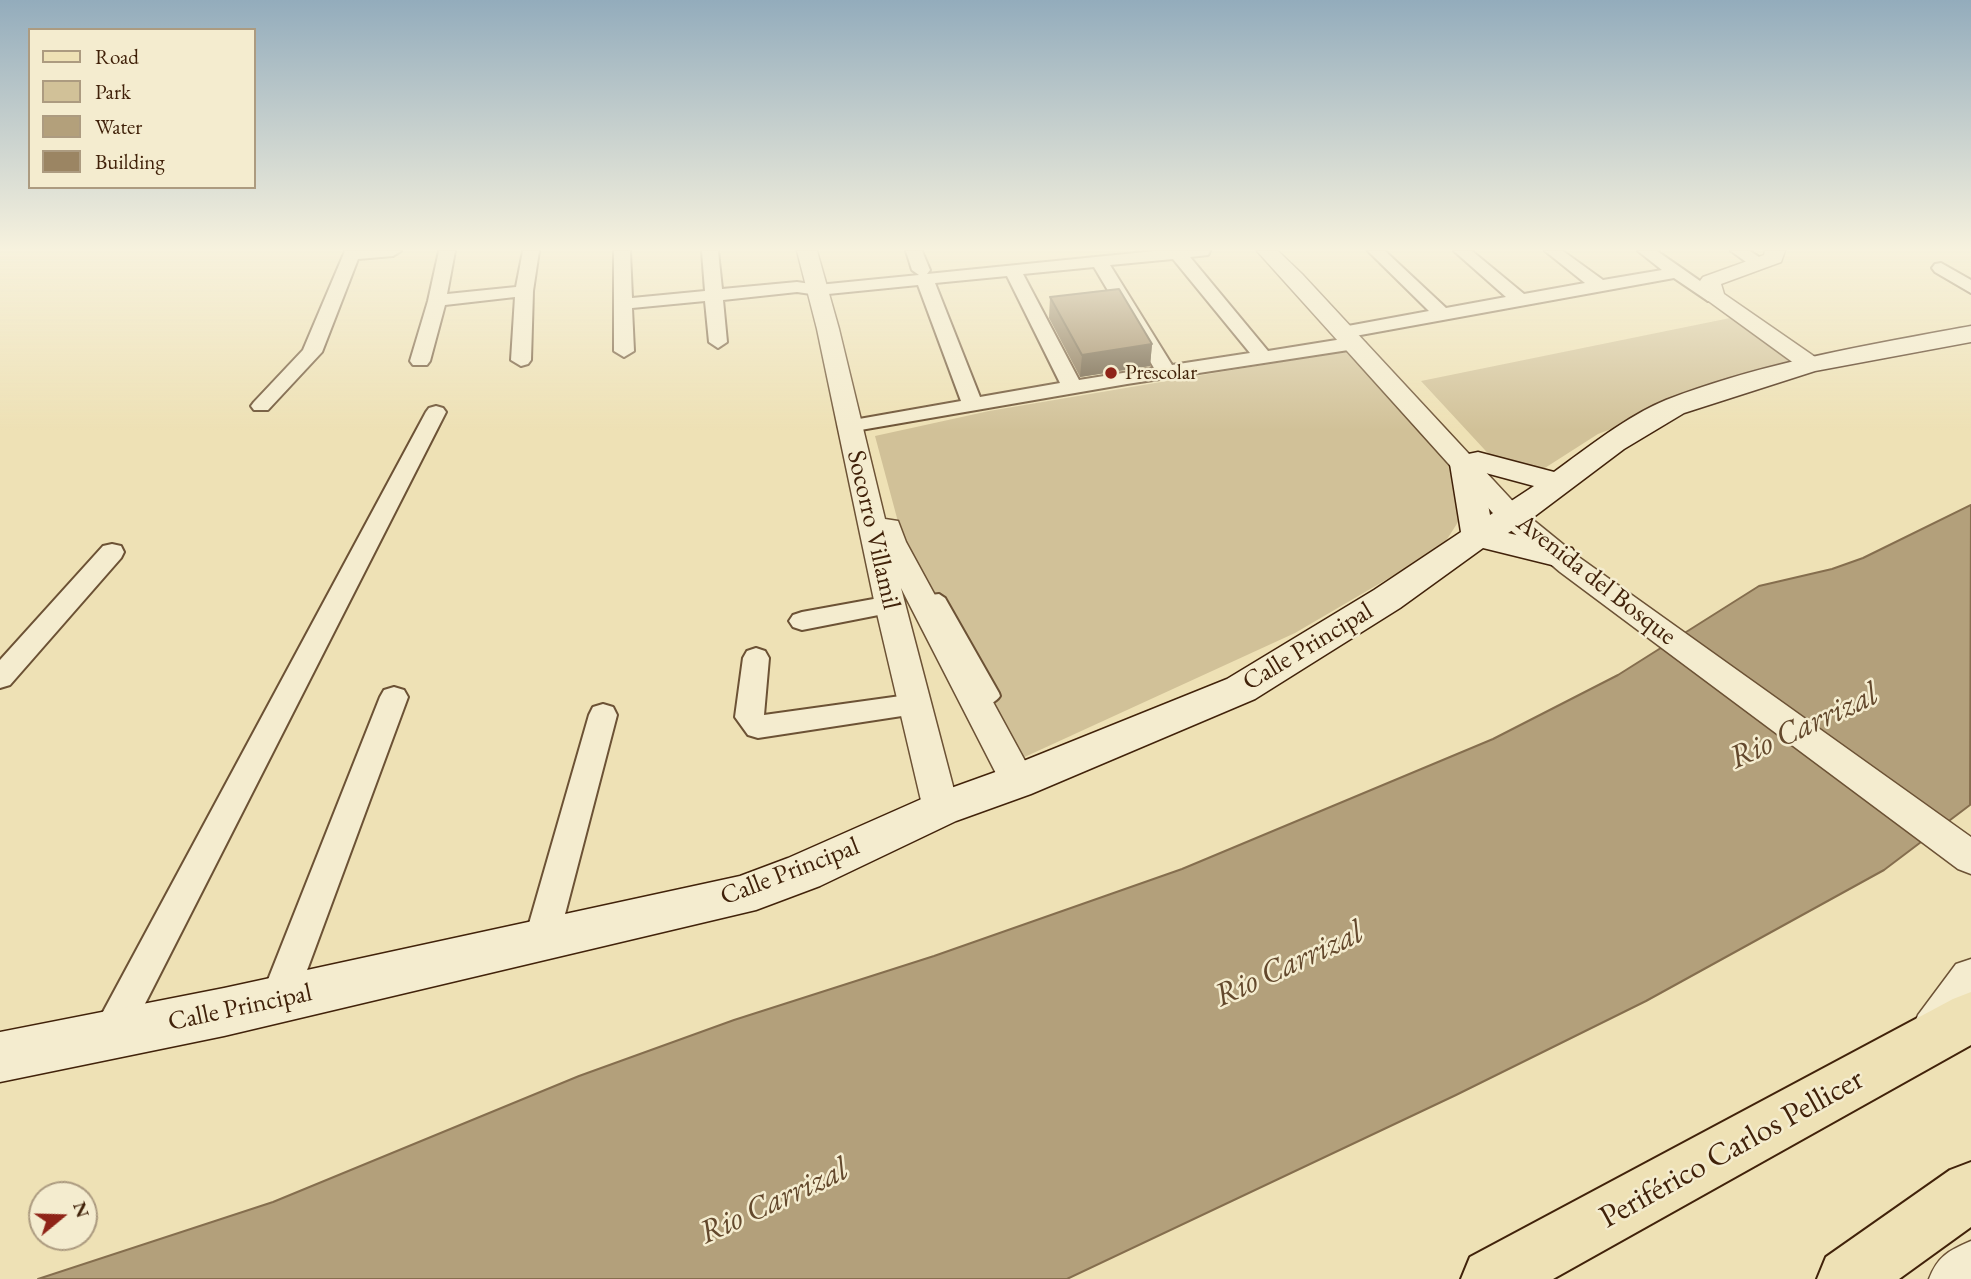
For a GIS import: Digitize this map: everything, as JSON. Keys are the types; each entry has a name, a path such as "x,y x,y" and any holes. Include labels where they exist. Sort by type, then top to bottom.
{"main road":[{"name":"Calle Principal","path":"0,1057 278,1000 740,896 804,872 941,809 1018,781 1241,689 1387,599 1613,443 1674,407 1810,364 1971,334"},
{"path":"1471,463 1558,483"},
{"path":"1471,463 1504,520 1572,561"},
{"name":"Periférico Carlos Pellicer","path":"1492,1279 1971,1017"},
{"path":"1848,1279 1971,1191"}],"street":[{"path":"261,406 312,352 329,311"},
{"path":"420,360 434,311"},
{"path":"521,360 523,311"},
{"path":"622,311 624,351"},
{"path":"715,311 718,342"},
{"name":"Socorro Villamil","path":"824,311 891,542 1018,781"},
{"path":"937,311 973,406"},
{"path":"1033,311 1072,387"},
{"path":"1132,311 1166,372"},
{"path":"1225,311 1262,356"},
{"name":"Avenida del Bosque","path":"1327,311 1352,335"},
{"name":"Avenida del Bosque","path":"1331,311 1471,463 1504,520 1572,561 1971,838"},
{"path":"857,425 1262,356 1455,311"},
{"path":"1734,311 1810,364"},
{"path":"110,1035 436,412"},
{"name":"Socorro Villamil","path":"857,425 890,605 941,809"},
{"path":"0,678 112,552"},
{"name":"Avenida del Bosque","path":"1572,561 1971,858"},
{"path":"802,621 890,605"},
{"path":"756,658 750,717 758,727 915,704"},
{"path":"278,1000 394,697"},
{"path":"541,941 603,715"},
{"path":"1919,1046 1971,978"},
{"path":"1954,1279 1971,1266"}],"green space":[{"path":"1730,318 1796,363 1598,434 1537,473 1496,462 1421,381"},
{"path":"1345,351 1445,455 1469,505 1442,547 1295,633 1018,760 901,533 875,436 989,411"}],"water":[{"name":"Rio Carrizal","path":"1971,505 1970,805 1884,870 1646,1001 1456,1095 1067,1279 38,1279 273,1202 579,1076 734,1020 934,956 1182,869 1493,739 1618,675 1759,586 1832,569 1863,558"}],"building":[{"path":"1058,311 1132,311 1152,344 1082,355"}],"place":[{"name":"Prescolar","path":"1111,373"}]}
